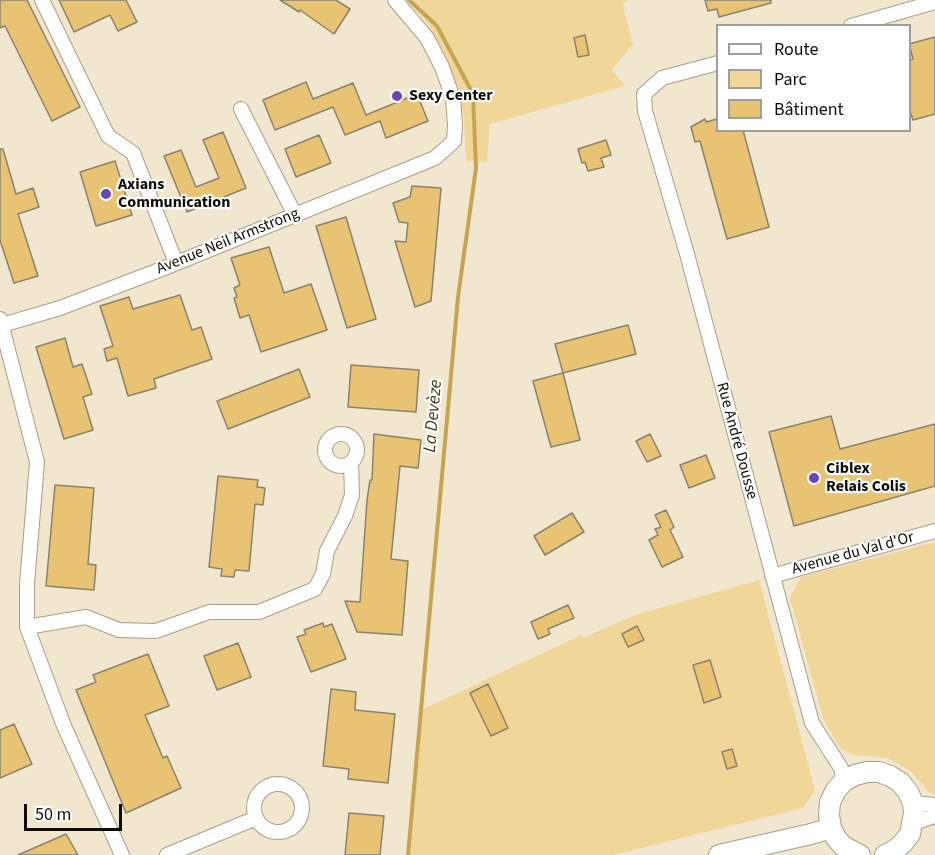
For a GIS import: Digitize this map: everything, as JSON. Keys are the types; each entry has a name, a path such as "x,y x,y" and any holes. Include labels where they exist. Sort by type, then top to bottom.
{"street":[{"path":"42,0 108,136 133,153 176,263"},
{"name":"Avenue Neil Armstrong","path":"1,322 63,307 435,158 454,141 453,98 442,67 427,38 395,0"},
{"path":"858,24 935,2"},
{"name":"Rue André Dousse","path":"716,63 662,78 644,94 645,111 687,254 812,723 841,768 844,781"},
{"path":"241,109 295,215"},
{"path":"1,322 38,462 27,584 27,627 64,726 122,855"},
{"path":"27,627 86,617 118,630 156,631 209,612 259,612 315,589 323,574 327,551 345,516 351,495 351,463"},
{"name":"Avenue du Val d'Or","path":"772,576 935,531"},
{"path":"860,855 843,846 831,828 830,802 844,781 855,775 879,772 900,782 908,792 913,813 910,834 895,850 885,855"},
{"path":"913,813 935,805"},
{"path":"913,813 935,816"},
{"path":"167,855 256,818"},
{"path":"719,855 831,828"}],"green space":[{"path":"407,0 627,0 623,6 633,44 612,70 625,86 490,124 487,162 466,161 464,116 451,72 429,25"},
{"path":"935,542 935,795 928,791 912,772 888,758 853,755 841,749 824,721 790,598 801,577"},
{"path":"759,580 815,790 803,808 613,855 408,855 421,710 581,635 583,638 635,615"}],"building":[{"path":"0,0 27,0 80,107 52,121 5,26 0,28"},
{"path":"59,0 126,0 137,22 118,31 110,15 74,32"},
{"path":"280,0 336,0 350,9 334,34 300,10 299,12"},
{"path":"705,0 771,0 771,3 719,17 717,9 708,11"},
{"path":"585,35 589,55 578,57 574,38"},
{"path":"935,37 935,114 913,120 911,114 911,60 913,59 911,43"},
{"path":"306,82 313,99 353,83 366,115 417,94 428,121 386,138 380,121 345,135 333,107 275,130 263,100"},
{"path":"705,119 706,122 716,119 716,132 744,132 769,227 727,239 700,141 695,142 691,127"},
{"path":"223,132 246,188 187,212 164,156 181,150 196,187 219,178 203,140"},
{"path":"319,135 331,163 296,177 285,149"},
{"path":"606,140 611,155 601,158 604,167 588,171 585,162 582,163 578,149"},
{"path":"0,149 3,149 16,194 33,188 39,207 18,214 38,276 14,283 0,240"},
{"name":"Axians Communication","path":"115,161 132,215 96,226 80,172"},
{"path":"412,186 441,188 431,301 415,307 395,241 406,242 408,223 399,222 393,203 410,197"},
{"path":"346,217 376,319 347,328 316,226"},
{"path":"269,247 284,293 311,284 327,330 261,352 249,315 240,318 234,298 237,297 234,288 240,285 231,258"},
{"path":"180,295 192,330 201,327 212,359 154,379 156,388 128,396 117,358 107,361 104,349 113,346 100,306 129,297 133,309"},
{"path":"628,325 636,354 563,373 555,344"},
{"path":"65,338 73,367 82,364 92,394 83,397 93,430 64,439 36,347"},
{"path":"351,365 419,370 416,412 348,407"},
{"path":"299,369 310,397 228,429 217,401"},
{"path":"563,373 580,440 551,447 533,381"},
{"path":"831,416 840,449 935,424 935,486 794,526 769,432"},
{"path":"374,434 421,440 418,468 400,466 391,559 408,561 402,635 357,632 345,601 360,602 367,500 370,480 372,480"},
{"path":"650,434 661,456 647,462 636,441"},
{"path":"706,455 715,478 689,488 680,465"},
{"path":"218,476 258,480 257,487 265,488 263,505 255,504 249,571 235,570 234,577 221,576 222,569 209,567"},
{"path":"55,485 94,488 88,564 96,565 94,590 46,586"},
{"path":"666,510 674,527 670,530 683,557 662,567 649,540 658,535 655,529 661,527 655,515"},
{"path":"572,513 584,532 545,555 534,536"},
{"path":"568,605 574,618 548,629 550,634 538,639 531,622"},
{"path":"323,623 324,627 332,624 346,659 311,672 297,637 306,634 304,630"},
{"path":"637,626 644,640 628,647 622,634"},
{"path":"238,643 251,677 217,690 204,656"},
{"path":"148,654 169,706 145,715 163,758 167,756 181,788 126,813 76,690 96,682 93,675"},
{"path":"710,660 721,697 704,703 693,665"},
{"path":"488,684 508,728 491,736 470,693"},
{"path":"331,689 356,692 355,710 395,714 388,783 348,779 349,769 323,766"},
{"path":"14,724 32,764 0,778 0,730"},
{"path":"732,749 737,766 727,769 722,752"},
{"path":"349,813 384,816 380,855 345,855"},
{"path":"66,834 78,855 18,855"}],"waterway":[{"name":"La Devèze","path":"408,855 458,297 476,168 473,94 437,26 409,0"}],"place":[{"name":"Sexy Center","path":"397,96"},
{"name":"Axians Communication","path":"106,194"},
{"name":"Ciblex Relais Colis","path":"814,478"}]}
